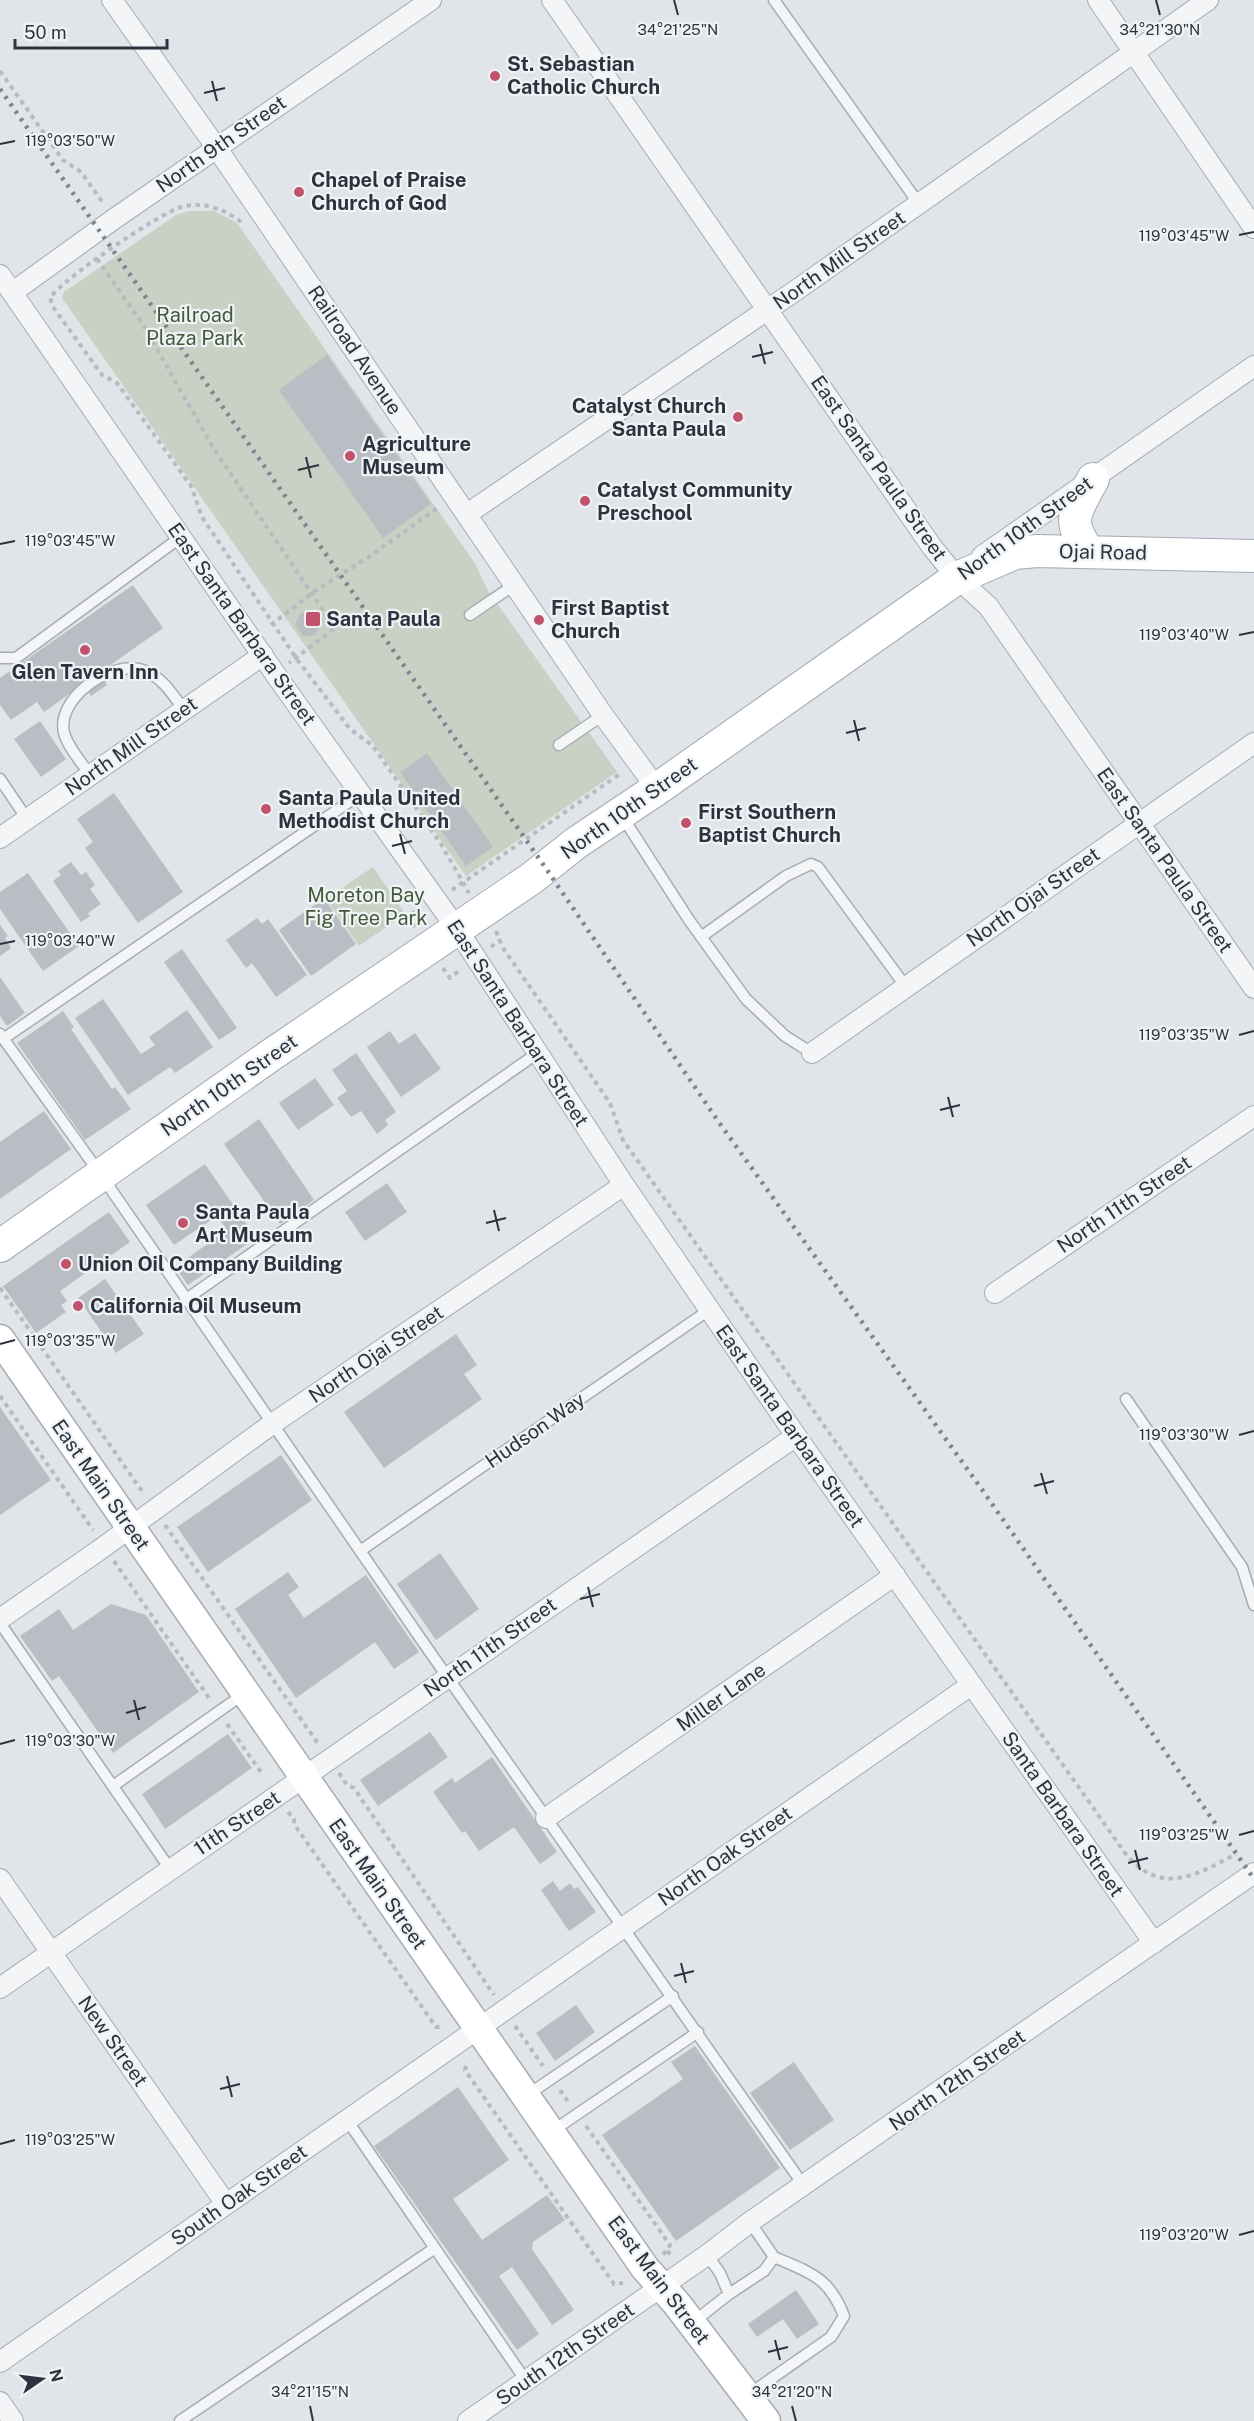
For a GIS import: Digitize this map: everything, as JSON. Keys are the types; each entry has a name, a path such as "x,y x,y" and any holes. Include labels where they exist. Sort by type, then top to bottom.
{"main road":[{"path":"1089,552 1075,530 1074,520 1093,479"},
{"name":"Ojai Road","path":"957,578 1015,553 1037,551 1254,556"},
{"name":"North 10th Street","path":"0,1246 957,578"}],"street":[{"name":"Railroad Avenue","path":"112,0 216,147 447,500 467,514 513,585 657,789"},
{"name":"North 9th Street","path":"13,292 216,147 431,0"},
{"name":"East Santa Paula Street","path":"552,0 932,547 957,578 987,606 1254,988"},
{"path":"1098,0 1254,228"},
{"name":"North Mill Street","path":"467,514 920,204 1208,0"},
{"name":"East Santa Barbara Street","path":"0,275 263,655 457,929 624,1185 796,1436 971,1685"},
{"name":"North 10th Street","path":"957,578 984,554 1254,366"},
{"name":"North Mill Street","path":"0,838 263,655"},
{"name":"North Ojai Street","path":"813,1053 1254,743"},
{"name":"North 11th Street","path":"995,1293 1254,1116"},
{"name":"North Ojai Street","path":"0,1619 272,1424 624,1185"},
{"name":"East Main Street","path":"0,1339 645,2268 766,2421"},
{"name":"North 11th Street","path":"304,1777 796,1436"},
{"name":"Miller Lane","path":"546,1818 895,1575"},
{"name":"North Oak Street","path":"478,2029 971,1685"},
{"name":"Santa Barbara Street","path":"971,1685 1154,1942"},
{"name":"11th Street","path":"0,1988 304,1777"},
{"name":"North 12th Street","path":"661,2287 750,2222 1254,1873"},
{"name":"New Street","path":"0,1879 226,2204"},
{"name":"South Oak Street","path":"0,2362 478,2029"},
{"name":"South 12th Street","path":"468,2421 661,2287"},
{"path":"0,2402 13,2421"}],"lane":[{"path":"774,0 920,204"},
{"path":"0,658 16,658 181,537"},
{"path":"470,615 513,585"},
{"path":"90,775 64,736 63,722 66,710 74,698 104,674 130,668 144,670 166,686 184,710"},
{"path":"559,745 603,715"},
{"path":"0,779 27,819"},
{"path":"362,794 2,1036 101,1175 185,1300 546,1818 673,1995 804,2186"},
{"path":"620,813 701,937 746,999 765,1020 785,1036 813,1053"},
{"path":"701,937 786,876 811,864 818,867 906,987"},
{"path":"185,1300 539,1052"},
{"name":"Hudson Way","path":"360,1551 709,1310"},
{"path":"1126,1399 1242,1567 1254,1605"},
{"path":"0,1623 170,1869"},
{"path":"113,1786 245,1693"},
{"path":"526,2096 673,1995"},
{"path":"551,2132 698,2032"},
{"path":"347,2120 526,2381"},
{"path":"747,2396 831,2337 844,2316 836,2296 827,2286 810,2273 774,2258 750,2222"},
{"path":"180,2421 435,2248"},
{"path":"707,2255 720,2273 729,2294"},
{"path":"691,2324 729,2294 764,2271 774,2258"}],"path":[{"path":"0,71 63,160 81,172 128,238"},
{"path":"247,230 240,220 211,205 183,206 169,212 128,238 55,291 50,298 53,307 102,375 117,383 191,486 202,517 296,658 350,729 373,746 441,844 468,892"},
{"path":"97,259 142,323 214,449 335,628 296,658"},
{"path":"433,497 447,500"},
{"path":"446,514 447,500"},
{"path":"273,624 312,592 370,556 447,500"},
{"path":"463,884 621,775 614,765"},
{"path":"496,932 503,948 610,1103 623,1140 1125,1853 1140,1868 1159,1878 1170,1879 1195,1875 1236,1854"},
{"path":"0,1288 142,1491"},
{"path":"0,1396 89,1524"},
{"path":"168,1529 347,1785 354,1788 504,2010 670,2245 667,2252"},
{"path":"117,1566 261,1772"},
{"path":"294,1819 294,1824 422,2008 436,2027 441,2027"},
{"path":"466,2066 465,2070 614,2284 623,2283"}],"green space":[{"name":"Railroad Plaza Park","path":"188,211 214,211 237,223 476,565 488,591 617,772 466,876 62,298 64,292 176,215"},
{"name":"Moreton Bay Fig Tree Park","path":"373,867 405,914 359,946 326,899"}],"building":[{"path":"327,355 431,504 383,538 279,390"},
{"name":"Glen Tavern Inn","path":"133,585 163,628 99,673 107,685 91,696 83,684 44,712 37,702 11,720 0,705 0,678"},
{"path":"314,611 322,622 316,635 303,636 295,625 300,613"},
{"path":"40,721 66,759 41,777 14,739"},
{"path":"427,753 493,847 466,866 400,772"},
{"path":"114,793 183,892 138,923 85,848 93,842 77,819"},
{"path":"71,862 81,875 86,872 95,885 90,889 101,904 88,913 90,916 81,922 53,881 61,875 58,871"},
{"path":"28,873 79,946 43,971 0,909 0,892"},
{"path":"324,898 356,944 311,976 279,930"},
{"path":"257,918 262,924 268,919 307,975 276,997 252,963 246,968 226,940"},
{"path":"0,925 8,936 5,938 11,948 0,956"},
{"path":"182,949 237,1028 219,1040 164,962"},
{"path":"0,977 25,1013 7,1026 0,1016"},
{"path":"103,999 141,1054 155,1045 149,1037 187,1010 213,1047 175,1073 170,1067 128,1095 75,1018"},
{"path":"63,1011 74,1027 71,1029 112,1089 115,1087 131,1109 85,1140 17,1043"},
{"path":"390,1031 399,1044 415,1033 441,1069 401,1097 367,1047"},
{"path":"356,1053 396,1112 385,1120 388,1125 377,1134 361,1111 351,1117 337,1098 347,1091 332,1070"},
{"path":"315,1078 334,1105 298,1130 279,1103"},
{"path":"44,1111 71,1149 0,1199 0,1142"},
{"name":"Santa Paula Art Museum","path":"259,1119 314,1200 280,1224 224,1144"},
{"name":"Santa Paula Art Museum","path":"205,1164 256,1238 188,1285 175,1267 227,1230 217,1216 174,1245 146,1205"},
{"path":"387,1183 407,1212 365,1241 345,1212"},
{"name":"Union Oil Company Building","path":"109,1212 130,1242 60,1291 67,1301 61,1305 66,1312 36,1333 3,1286"},
{"path":"105,1279 144,1334 116,1353 78,1298"},
{"path":"456,1334 477,1365 464,1374 482,1399 384,1468 344,1412"},
{"path":"0,1407 51,1480 0,1515"},
{"path":"281,1455 312,1500 208,1572 177,1527"},
{"path":"440,1553 479,1609 436,1640 397,1584"},
{"path":"288,1572 299,1587 288,1595 304,1618 366,1575 419,1652 394,1669 375,1642 296,1698 235,1609"},
{"path":"111,1604 146,1615 199,1692 113,1753 59,1676 52,1681 20,1636 59,1609 73,1630"},
{"path":"430,1732 448,1757 378,1806 360,1780"},
{"path":"228,1734 252,1768 165,1829 142,1794"},
{"path":"492,1757 557,1852 540,1864 514,1827 479,1851 465,1831 462,1833 433,1792 452,1778 455,1783"},
{"path":"553,1881 560,1891 570,1883 574,1889 578,1887 596,1912 569,1931 541,1890"},
{"path":"576,2005 595,2032 555,2061 536,2033"},
{"path":"695,2046 780,2168 676,2241 602,2135 683,2079 671,2062"},
{"path":"794,2062 834,2120 790,2150 750,2093"},
{"path":"458,2087 509,2160 453,2199 482,2240 547,2195 565,2220 533,2242 532,2249 574,2310 552,2325 512,2267 499,2276 539,2334 517,2350 374,2146"},
{"path":"796,2290 819,2324 797,2339 783,2319 757,2337 748,2324"}],"railway":[{"path":"0,89 545,867 718,1121 983,1491 1254,1879"}],"place":[{"name":"St. Sebastian Catholic Church","path":"495,76"},
{"name":"Chapel of Praise Church of God","path":"299,192"},
{"name":"Catalyst Church Santa Paula","path":"738,417"},
{"name":"Agriculture Museum","path":"350,456"},
{"name":"Catalyst Community Preschool","path":"585,501"},
{"name":"Santa Paula","path":"313,619"},
{"name":"First Baptist Church","path":"539,620"},
{"name":"Glen Tavern Inn","path":"85,650"},
{"name":"Santa Paula United Methodist Church","path":"266,809"},
{"name":"First Southern Baptist Church","path":"686,823"},
{"name":"Santa Paula Art Museum","path":"183,1223"},
{"name":"Union Oil Company Building","path":"66,1264"},
{"name":"California Oil Museum","path":"78,1306"}]}
